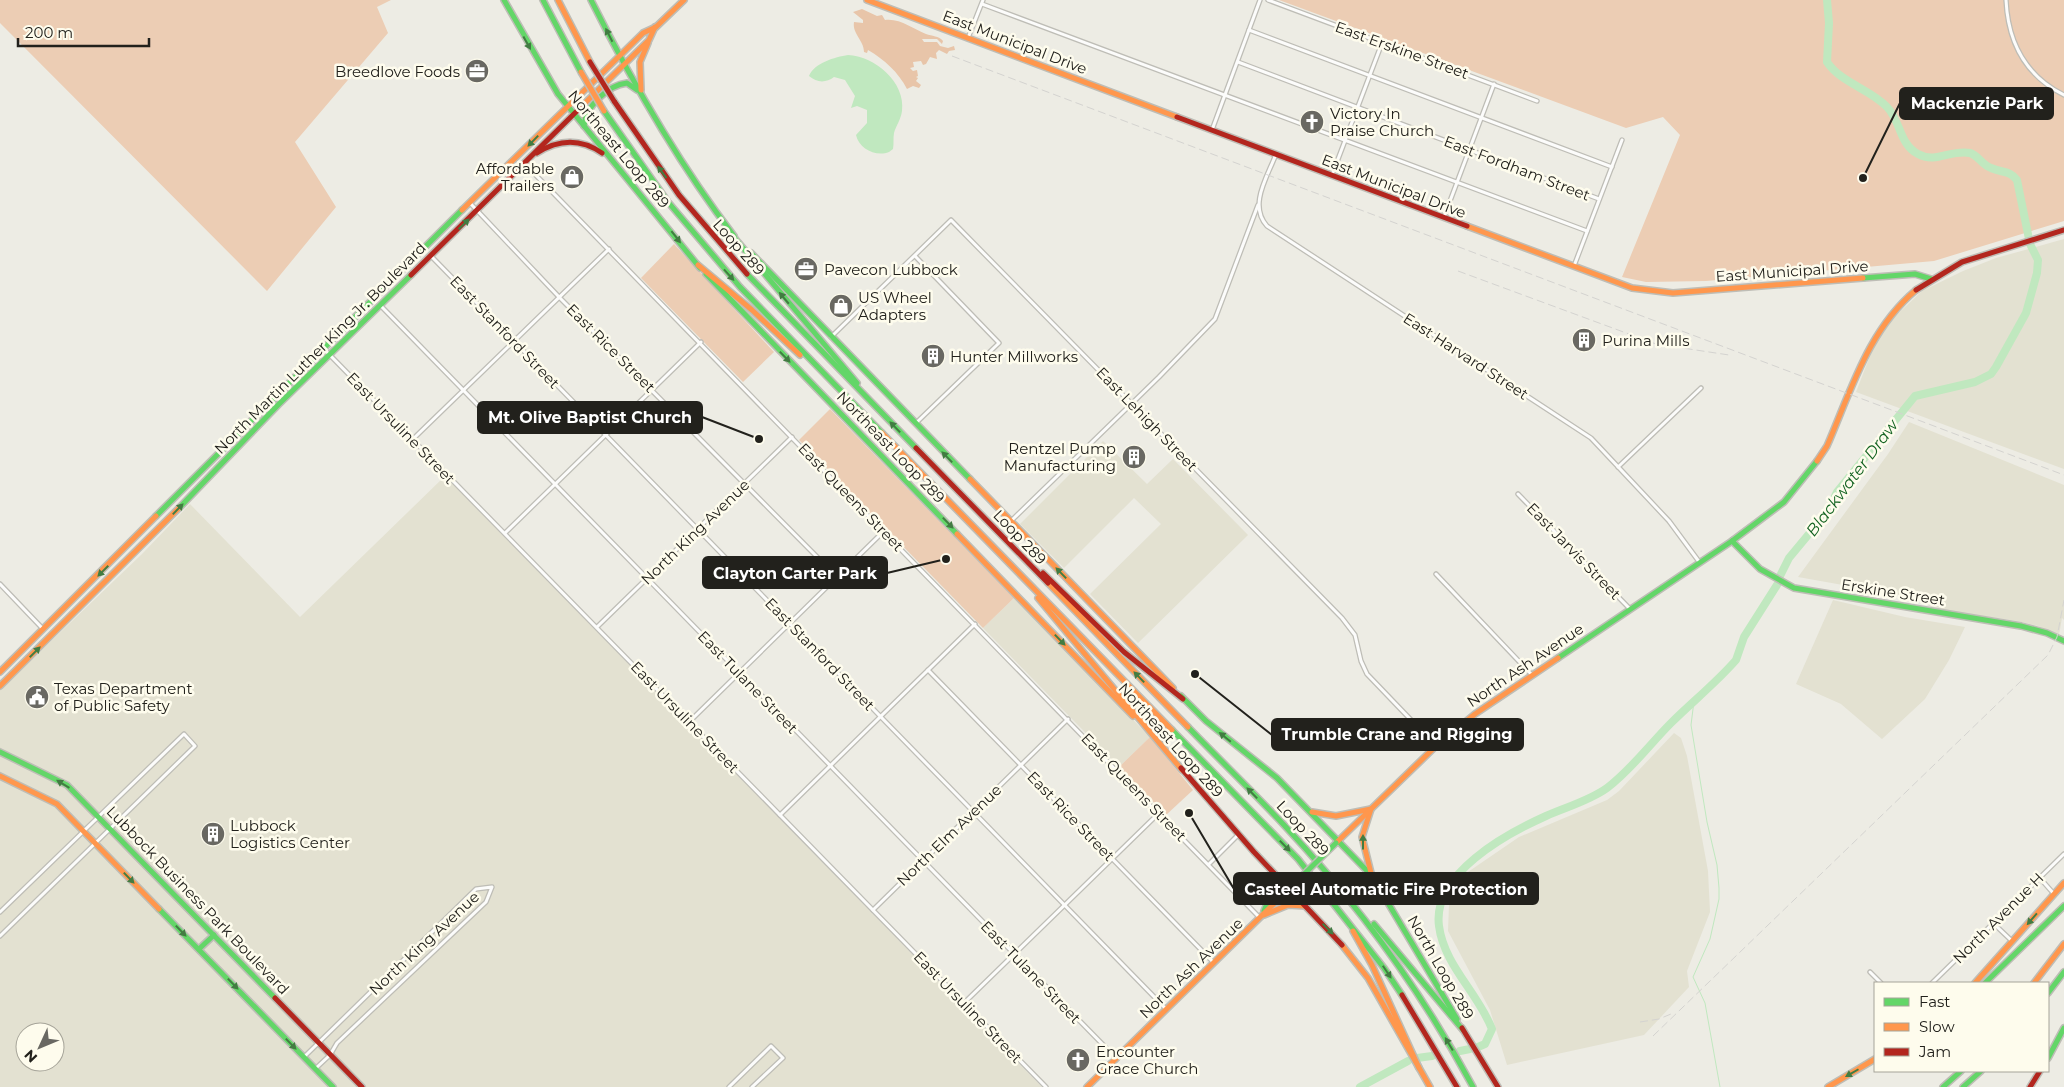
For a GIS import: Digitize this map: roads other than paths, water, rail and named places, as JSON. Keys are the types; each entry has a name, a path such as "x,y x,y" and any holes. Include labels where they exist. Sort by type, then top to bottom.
{"main road":[{"name":"Northeast Loop 289","path":"504,0 545,74 567,106 610,160 650,204 698,265 1018,595 1182,770 1289,889"},
{"name":"Loop 289","path":"543,0 580,72 604,111 658,189 712,257 1298,859 1324,889 1393,981 1457,1087"},
{"name":"Loop 289","path":"558,0 590,62 614,101 658,167 715,240 883,415 1285,826 1347,897 1405,975 1472,1087"},
{"path":"591,0 624,64 706,198 732,235 883,415"},
{"name":"North Martin Luther King Jr. Boulevard","path":"0,686 144,544 330,354 649,40 656,27 684,0"},
{"name":"East Municipal Drive","path":"867,0 1632,288 1673,293 1915,274 1930,279"},
{"name":"North Martin Luther King Jr. Boulevard","path":"0,672 138,537 323,348 567,106 643,33 656,27"},
{"path":"642,93 639,81 640,62 649,40"},
{"path":"584,127 583,122 586,113 616,84 627,83 642,93"},
{"path":"508,166 524,163 546,146 566,141 577,141 590,146 610,160"},
{"name":"North Ash Avenue","path":"1088,1087 1436,746 1485,706 1771,514 1809,474 1833,434 1861,362 1872,341 1897,307 1930,279 1962,262 2064,230"},
{"path":"732,235 1183,699 1213,727 1277,778 1337,842"},
{"path":"698,265 752,310 877,428"},
{"path":"990,524 1030,559 1124,652 1183,699"},
{"path":"138,537 144,544"},
{"name":"Erskine Street","path":"1732,541 1749,560 1766,574 1794,588 2021,626 2047,633 2064,641"},
{"path":"994,548 1182,770"},
{"name":"Lubbock Business Park Boulevard","path":"0,752 67,785 111,827 362,1087"},
{"path":"0,776 57,804 333,1087"},
{"path":"1310,812 1340,817 1371,809 1362,842 1372,876"},
{"name":"North Loop 289","path":"1337,842 1372,876 1498,1087"},
{"path":"1260,917 1273,893 1271,871"},
{"path":"1976,982 2064,883"},
{"path":"1289,889 1342,944 1368,978 1430,1087"},
{"path":"1324,889 1361,944 1418,1068"},
{"path":"1347,897 1369,918 1463,1030"},
{"path":"1260,917 1287,904 1292,903 1305,906"},
{"path":"1986,982 2064,906"},
{"path":"199,949 214,934"},
{"path":"2035,982 2064,944"},
{"path":"2049,992 2064,972"},
{"path":"2049,1057 2064,1028"},
{"path":"2049,1058 2064,1036"},
{"path":"1828,1087 1874,1060"},
{"path":"1943,1087 1960,1072"},
{"path":"1963,1087 1980,1072"},
{"path":"2030,1087 2039,1072"}],"street":[{"path":"1212,130 1260,0"},
{"name":"East Erskine Street","path":"1268,0 1537,101"},
{"path":"2006,0 2012,35 2022,58 2037,78 2064,95"},
{"path":"968,38 983,2 1225,96 1587,231"},
{"path":"1249,30 1612,167"},
{"path":"1332,176 1382,43"},
{"name":"East Fordham Street","path":"1238,62 1599,199"},
{"path":"1443,218 1494,84"},
{"path":"1574,267 1622,140"},
{"path":"1010,522 1132,404 1215,319 1276,154"},
{"name":"East Queens Street","path":"524,163 701,342 1260,917"},
{"name":"East Harvard Street","path":"1259,202 1260,216 1272,231 1583,433 1668,520 1700,563"},
{"name":"East Rice Street","path":"470,203 559,297 653,389 837,577"},
{"name":"East Lehigh Street","path":"915,256 951,220 1342,618 1357,639 1361,661 1367,674 1436,746"},
{"path":"413,439 609,249"},
{"name":"East Stanford Street","path":"431,256 1166,1009"},
{"path":"830,337 915,256 999,343 915,424"},
{"name":"East Tulane Street","path":"380,305 1116,1059"},
{"path":"505,533 701,342"},
{"name":"East Ursuline Street","path":"323,348 1046,1087"},
{"path":"1618,467 1701,388"},
{"name":"North King Avenue","path":"597,627 792,437"},
{"name":"East Jarvis Street","path":"1518,494 1630,609"},
{"path":"689,722 884,531"},
{"path":"1436,574 1532,675"},
{"path":"0,584 43,630"},
{"path":"780,815 974,624"},
{"name":"East Rice Street","path":"928,670 1214,963"},
{"name":"North Elm Avenue","path":"873,910 1068,719"},
{"path":"0,912 184,734 195,746 0,936"},
{"path":"964,1004 1159,813"},
{"path":"1209,864 1239,834"},
{"name":"North Avenue H","path":"1933,982 2064,854"},
{"path":"2039,877 2054,894"},
{"name":"North King Avenue","path":"304,1057 476,889 492,887 486,902 337,1043 330,1055 315,1069"},
{"path":"1993,923 2012,942"},
{"path":"1870,972 1880,982"},
{"path":"729,1087 771,1046 783,1058 752,1087"}],"waterway":[{"name":"Blackwater Draw","path":"1779,578 1789,558 1828,511 1837,492 1915,396 1975,382 1991,374 2026,313 2037,273 2038,260 2030,244 2017,180 2008,173 1988,167 1970,153 1963,152 1931,158 1912,150 1887,107 1872,95 1848,81 1827,62 1829,23 1827,0"},
{"name":"Blackwater Draw","path":"1478,1047 1485,1044 1492,1029 1479,1003 1454,966 1442,940 1439,926 1440,907 1447,889 1459,873 1475,858 1511,833 1593,797 1624,773 1671,723 1736,660 1744,637 1777,585"},
{"path":"1694,701 1691,725 1707,822 1717,865 1719,899 1710,939 1693,977 1705,1003 1720,1087"},
{"name":"Blackwater Draw","path":"1460,1051 1470,1049"},
{"name":"Blackwater Draw","path":"1417,1058 1432,1056"},
{"name":"Blackwater Draw","path":"1360,1087 1408,1061"}],"railway":[{"path":"952,56 2064,475"},
{"path":"1458,271 1656,344 1729,355"},
{"path":"1653,1036 2048,655 2057,637 2064,600"},
{"path":"1640,1022 1659,1019 1671,1014"}],"place":[{"name":"Breedlove Foods","path":"477,71"},
{"name":"Victory In Praise Church","path":"1312,122"},
{"name":"Affordable Trailers","path":"572,177"},
{"name":"Mackenzie Park","path":"1863,178"},
{"name":"Pavecon Lubbock","path":"806,269"},
{"name":"US Wheel Adapters","path":"841,306"},
{"name":"Purina Mills","path":"1584,340"},
{"name":"Hunter Millworks","path":"933,356"},
{"name":"Mt. Olive Baptist Church","path":"759,439"},
{"name":"Rentzel Pump Manufacturing","path":"1134,457"},
{"name":"Clayton Carter Park","path":"946,559"},
{"name":"Trumble Crane and Rigging","path":"1195,674"},
{"name":"Texas Department of Public Safety","path":"37,697"},
{"name":"Casteel Automatic Fire Protection","path":"1189,813"},
{"name":"Lubbock Logistics Center","path":"213,834"},
{"name":"Encounter Grace Church","path":"1078,1060"}]}
